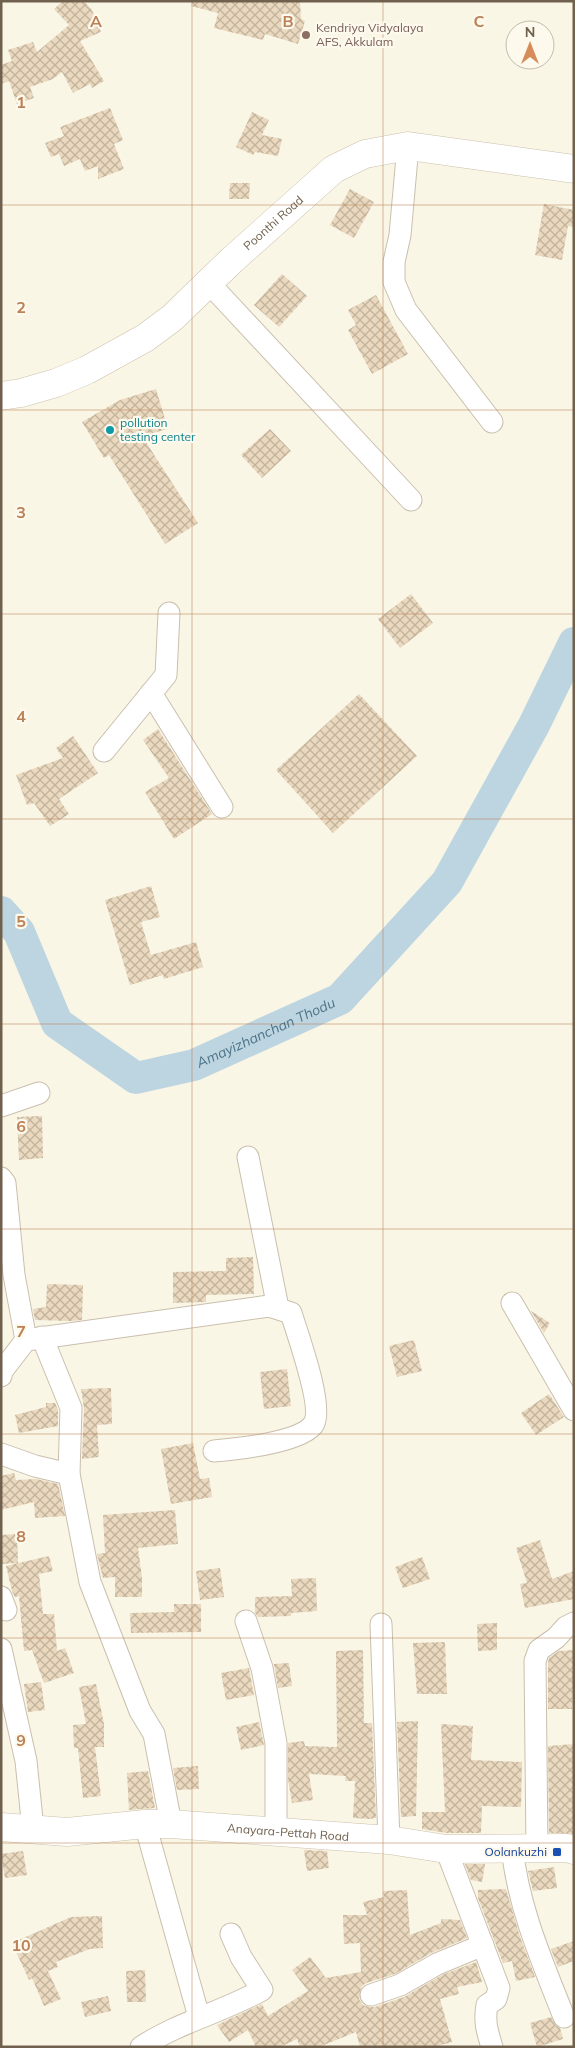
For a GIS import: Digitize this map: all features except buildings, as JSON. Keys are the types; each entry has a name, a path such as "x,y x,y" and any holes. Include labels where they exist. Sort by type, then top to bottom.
{"main road":[{"name":"Poonthi Road","path":"1,396 21,393 56,383 87,370 144,338 172,318 300,197 334,169 365,154 408,146 574,169"},
{"name":"Anayara-Pettah Road","path":"1,1827 67,1832 158,1824 389,1840 446,1848 567,1848 574,1850"}],"street":[{"path":"408,146 400,235 394,262 394,282 406,310 492,422"},
{"path":"208,282 411,500"},
{"path":"104,750 166,675 169,613"},
{"path":"152,693 222,807"},
{"path":"1,1106 38,1093"},
{"path":"248,1157 278,1308"},
{"path":"1,1178 5,1183 14,1275 34,1339 71,1408 69,1474 90,1582 140,1711 154,1734 158,1824 199,2017"},
{"path":"512,1303 574,1410"},
{"path":"1,1376 2,1371 34,1339 269,1306 291,1313 315,1395 317,1410 315,1423 306,1432 291,1438 254,1446 214,1451"},
{"path":"1,1454 35,1466 69,1474"},
{"path":"246,1621 262,1668 276,1743 276,1831"},
{"path":"564,2017 529,1929 514,1874 524,1848 535,1661 539,1650 556,1638 566,1627 574,1623"},
{"path":"381,1624 389,1840"},
{"path":"1,1649 8,1672 26,1761 33,1829"},
{"path":"446,1848 499,1988 496,1998 487,2005 484,2017 492,2047"},
{"path":"141,2047 160,2034 242,2001 262,1990 241,1957 231,1934"},
{"path":"371,1995 400,1985 437,1964 483,1945"}],"waterway":[{"name":"Amayizhanchan Thodu","path":"1,912 19,932 57,1023 136,1078 194,1065 340,999 447,882 534,725 574,643"}],"place":[{"name":"Kendriya Vidyalaya AFS, Akkulam","path":"306,35"},
{"name":"pollution testing center","path":"110,430"},
{"name":"Oolankuzhi","path":"557,1852"}]}
